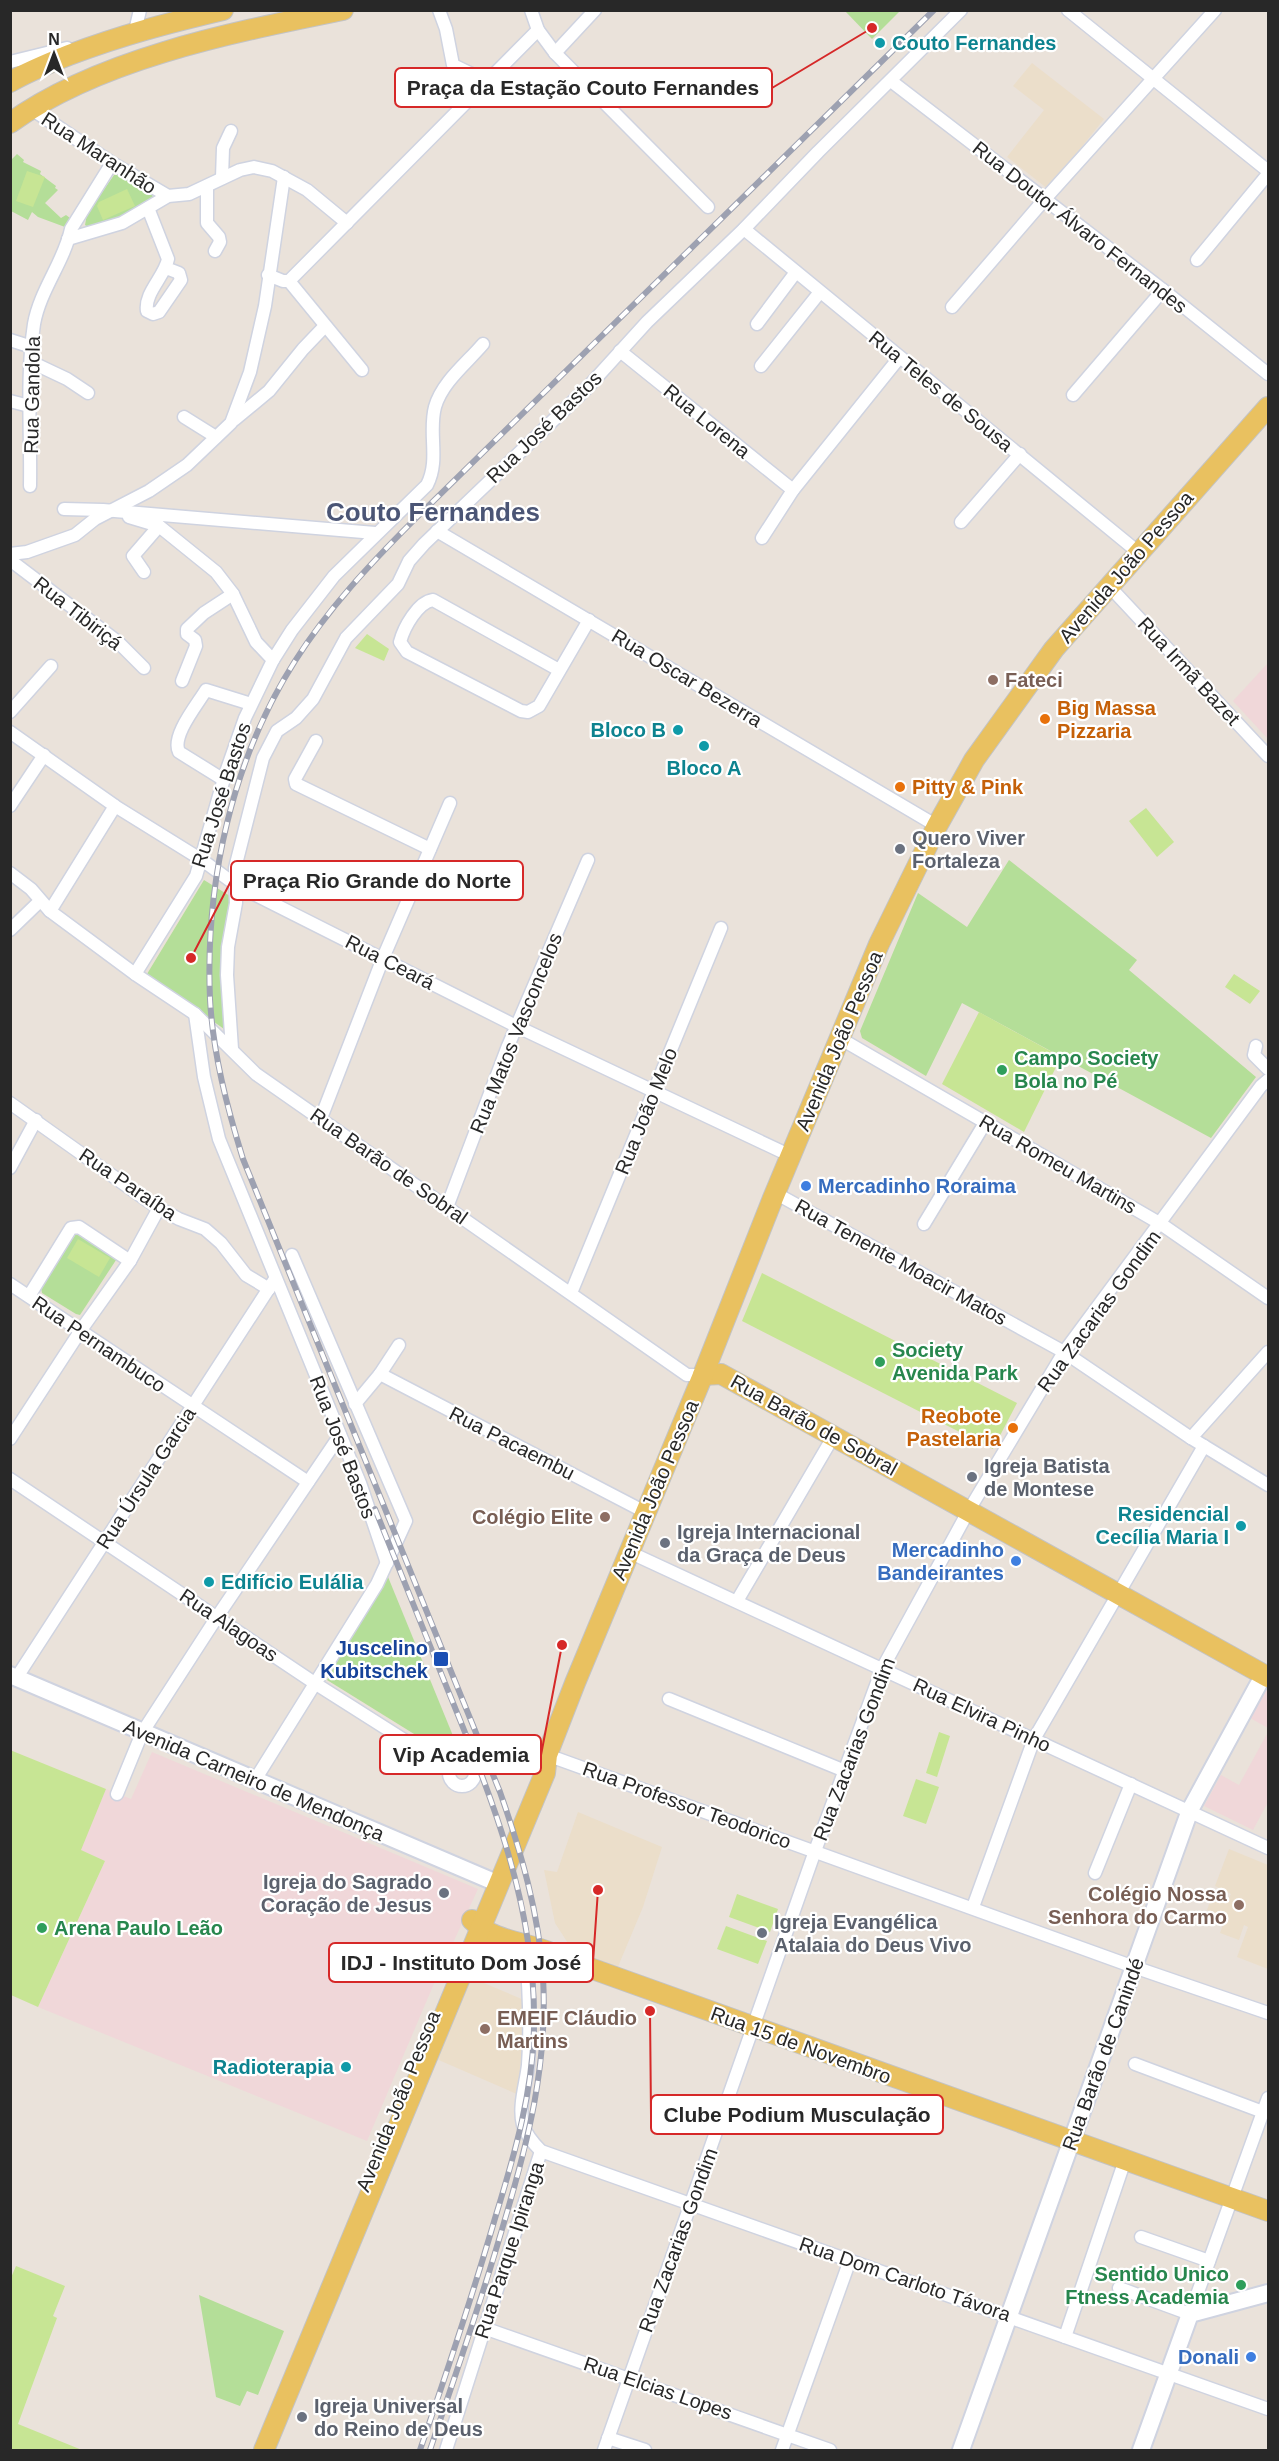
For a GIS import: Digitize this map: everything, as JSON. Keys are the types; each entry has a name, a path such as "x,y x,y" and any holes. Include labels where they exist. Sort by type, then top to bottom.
{"main road":[{"path":"10,82 107,40 223,10"},
{"path":"10,123 30,108 89,79 143,59 285,22 342,10"},
{"name":"Avenida João Pessoa","path":"264,2451 494,1882 545,1773 547,1755 775,1193 879,944 937,826 974,760 1054,649 1269,407"},
{"name":"Rua Barão de Sobral","path":"703,1375 721,1374 1117,1593 1267,1673"},
{"name":"Rua Barão de Canindé","path":"961,2451 1190,1810 1267,1673"},
{"name":"Avenida Carneiro de Mendonça","path":"14,1676 142,1733 494,1882"},
{"name":"Avenida João Pessoa","path":"254,2450 477,1925"},
{"name":"Rua 15 de Novembro","path":"477,1925 505,1940 546,1949 562,1958 754,2028 1269,2211"},
{"path":"1141,2451 1190,2313 1269,2293"}],"street":[{"path":"135,31 140,10"},
{"path":"439,10 446,29 453,65 486,81"},
{"path":"531,10 537,30 555,53 708,207"},
{"path":"555,53 595,10"},
{"name":"Rua José Bastos","path":"232,1049 227,975 236,885 235,868 256,780 270,742 277,731 306,708 346,638 398,584 409,561 437,531 588,387 647,322 744,229 961,10"},
{"path":"1068,10 1269,172 1197,260"},
{"path":"952,307 1044,200 1215,10"},
{"path":"268,275 289,281 537,30"},
{"path":"10,62 35,54 107,40"},
{"name":"Rua Doutor Álvaro Fernandes","path":"891,81 1269,374"},
{"name":"Rua Maranhão","path":"30,108 112,163 168,196"},
{"path":"222,178 223,148 231,131"},
{"name":"Rua Gandola","path":"30,486 29,406 34,323 40,303 75,220 112,163"},
{"path":"68,239 122,223 168,196 189,194 240,170 254,167 264,168 284,177 315,195 346,223"},
{"path":"231,423 250,372 265,306 284,177"},
{"path":"207,186 207,223 219,237 220,242 215,251"},
{"path":"148,208 168,259 166,268 155,284 146,306 147,311 153,314 159,312 181,280 179,273 166,268"},
{"name":"Rua Teles de Sousa","path":"744,229 1138,552"},
{"path":"757,324 796,272"},
{"path":"289,281 363,370"},
{"path":"1073,395 1163,290"},
{"path":"761,366 820,292"},
{"path":"10,554 27,552 75,535 95,519 114,512 187,465 216,436 269,391 326,326"},
{"path":"10,340 32,347"},
{"name":"Rua José Bastos","path":"135,974 196,876 224,780 251,704 273,660 292,630 334,576 427,484 434,465 433,427 435,407 441,392 483,344"},
{"name":"Rua Lorena","path":"620,351 793,490"},
{"path":"762,538 793,490 899,358"},
{"path":"31,362 67,379 88,393"},
{"path":"10,400 29,406"},
{"path":"184,417 216,436"},
{"path":"961,522 1020,454"},
{"path":"64,509 375,533"},
{"path":"114,512 159,526 201,559 233,594 256,642 273,660"},
{"path":"144,572 133,556 159,526"},
{"name":"Rua Oscar Bezerra","path":"437,531 549,591 589,620 937,826"},
{"name":"Rua Tibiriçá","path":"10,560 118,642 144,668"},
{"name":"Rua Irmã Bazet","path":"1109,586 1269,756"},
{"path":"182,681 196,646 195,640 187,634 187,629 204,613 233,594"},
{"path":"559,669 434,600 422,605 402,634 400,642 407,652 521,711 528,712 539,706 589,620"},
{"path":"10,712 51,666"},
{"path":"224,780 184,757 177,750 178,735 206,690 251,704"},
{"name":"Rua Ceará","path":"10,732 115,806 202,860 236,885 518,1027 791,1156"},
{"path":"316,741 296,779 296,784 430,849"},
{"path":"10,806 44,755"},
{"path":"321,1118 383,958 450,803"},
{"path":"50,911 115,806"},
{"name":"Rua Matos Vasconcelos","path":"447,1207 508,1046 588,860"},
{"name":"Rua Barão de Sobral","path":"10,873 31,889 50,911 135,974 195,1014 256,1074 687,1376 703,1375"},
{"path":"10,930 40,901"},
{"name":"Rua João Melo","path":"571,1293 721,928"},
{"name":"Rua José Bastos","path":"195,1014 204,1077 219,1139 272,1284 360,1483 387,1563"},
{"name":"Rua Romeu Martins","path":"841,1039 1161,1224 1269,1298"},
{"path":"1256,1047 1254,1055 1269,1069"},
{"name":"Rua Zacarias Gondim","path":"606,2444 815,1851 882,1669 969,1510 1064,1352 1265,1083"},
{"name":"Rua Paraíba","path":"10,1103 159,1208 205,1229 221,1243 246,1275 272,1284"},
{"path":"10,1168 36,1120"},
{"path":"924,1224 985,1123"},
{"name":"Rua Tenente Moacir Matos","path":"775,1193 1064,1352 1191,1438 1269,1485"},
{"path":"10,1439 81,1330 130,1261 159,1208"},
{"path":"29,1296 71,1228 79,1227 130,1261"},
{"name":"Rua José Bastos","path":"292,1255 406,1521 387,1563"},
{"name":"Rua Pernambuco","path":"10,1284 308,1482"},
{"name":"Rua Úrsula Garcia","path":"14,1676 272,1284"},
{"path":"355,1404 380,1374 399,1345"},
{"path":"1191,1438 1269,1352"},
{"name":"Rua Pacaembu","path":"380,1374 645,1512"},
{"path":"117,1794 142,1733 340,1435"},
{"path":"737,1602 833,1437"},
{"path":"973,1907 1034,1739 1204,1446"},
{"name":"Rua Alagoas","path":"10,1479 316,1684 450,1768"},
{"name":"Rua Elvira Pinho","path":"629,1552 1269,1848"},
{"path":"255,1780 316,1684 387,1563"},
{"path":"669,1699 845,1771"},
{"name":"Rua Professor Teodorico","path":"547,1755 1134,1967 1269,2013"},
{"path":"1095,1873 1131,1784"},
{"name":"Rua Parque Ipiranga","path":"446,2451 542,2151 530,2138 523,2125 522,2112 528,2066 531,2000 525,1944"},
{"path":"1135,2064 1263,2112"},
{"path":"1119,2288 1190,2313 1269,2098"},
{"name":"Rua Dom Carloto Távora","path":"542,2151 1269,2409"},
{"path":"1065,2337 1125,2160"},
{"path":"1141,2237 1209,2261"},
{"path":"782,2451 850,2260"},
{"name":"Rua Elcias Lopes","path":"484,2328 830,2451"},
{"path":"606,2444 645,2451"}],"shaded area":[{"path":"1032,63 1104,119 1048,189 1007,157 1044,110 1013,86"},
{"path":"1268,663 1268,739 1233,701"},
{"path":"1268,1689 1268,1728 1250,1718"},
{"path":"1268,1732 1268,1802 1253,1830 1204,1806 1221,1775 1239,1785"},
{"path":"152,1752 478,1889 433,1986 367,2141 38,2007 105,1861 80,1850 106,1789 131,1799"},
{"path":"578,1812 662,1847 643,1907 617,1969 573,1951 555,1923 544,1870 557,1872"},
{"name":"Colégio Nossa Senhora do Carmo","path":"1229,1849 1268,1865 1268,1969 1237,1957 1248,1927 1244,1925 1239,1940 1220,1933 1226,1917 1207,1910 1212,1896 1227,1901 1231,1894 1215,1886"},
{"name":"EMEIF Cláudio Martins","path":"472,1978 524,2000 519,2095 434,2058"}],"green space":[{"path":"845,11 900,11 872,39"},
{"path":"17,154 24,160 23,162 41,171 40,174 56,186 58,190 45,203 61,218 66,215 70,218 65,227 38,217 32,212 28,220 11,211 10,161"},
{"path":"27,171 45,177 33,207 16,201"},
{"path":"114,175 120,175 152,193 153,198 120,220 90,228 85,225 87,214"},
{"path":"127,189 135,206 103,220 97,206 99,202"},
{"path":"367,634 389,649 384,661 355,648"},
{"path":"1146,808 1174,842 1157,857 1129,821"},
{"path":"1009,860 1137,960 1129,970 1256,1077 1211,1138 962,1003 926,1076 862,1038 860,1031 918,893 967,927"},
{"path":"204,880 230,896 222,990 224,1029 147,974"},
{"path":"1234,974 1260,991 1250,1004 1225,987"},
{"name":"Campo Society Bola no Pé","path":"979,1012 1061,1057 1024,1132 942,1084"},
{"path":"77,1232 118,1257 80,1315 42,1293 41,1288"},
{"path":"78,1239 110,1258 99,1277 67,1258"},
{"name":"Society Avenida Park","path":"762,1273 1017,1403 993,1449 742,1321"},
{"path":"386,1572 458,1748 448,1755 327,1680"},
{"path":"939,1732 950,1736 937,1777 926,1773"},
{"name":"Arena Paulo Leão","path":"10,1750 106,1789 81,1850 105,1861 38,2007 11,1995"},
{"path":"916,1779 939,1787 926,1824 903,1816"},
{"path":"737,1894 778,1909 770,1932 729,1917"},
{"path":"726,1926 767,1941 758,1964 717,1949"},
{"path":"16,2266 65,2286 53,2316 57,2318 18,2424 82,2450 11,2450 10,2280"},
{"path":"199,2295 284,2331 258,2395 247,2391 240,2406 216,2397"}],"railway":[{"path":"430,2450 495,2254 528,2134 542,2041 544,2010 541,1953 528,1883 500,1792 243,1159 232,1120 218,1060 210,999 212,911 227,823 254,739 273,699 321,623 350,588 412,522 934,10"},
{"path":"375,1509 495,1812 519,1895 528,1938 533,1982 533,2050 527,2098 516,2145 469,2304 420,2450"}],"place":[{"name":"Praça da Estação Couto Fernandes","path":"872,28"},
{"name":"Couto Fernandes","path":"880,43"},
{"name":"Fateci","path":"993,680"},
{"name":"Big Massa Pizzaria","path":"1045,719"},
{"name":"Bloco B","path":"678,730"},
{"name":"Bloco A","path":"704,746"},
{"name":"Pitty & Pink","path":"900,787"},
{"name":"Quero Viver Fortaleza","path":"900,849"},
{"name":"Praça Rio Grande do Norte","path":"191,958"},
{"name":"Campo Society Bola no Pé","path":"1002,1070"},
{"name":"Mercadinho Roraima","path":"806,1186"},
{"name":"Society Avenida Park","path":"880,1362"},
{"name":"Reobote Pastelaria","path":"1013,1428"},
{"name":"Igreja Batista de Montese","path":"972,1477"},
{"name":"Colégio Elite","path":"605,1517"},
{"name":"Residencial Cecília Maria I","path":"1241,1526"},
{"name":"Igreja Internacional da Graça de Deus","path":"665,1543"},
{"name":"Mercadinho Bandeirantes","path":"1016,1561"},
{"name":"Edifício Eulália","path":"209,1582"},
{"name":"Vip Academia","path":"562,1645"},
{"name":"Juscelino Kubitschek","path":"441,1659"},
{"name":"IDJ - Instituto Dom José","path":"598,1890"},
{"name":"Igreja do Sagrado Coração de Jesus","path":"444,1893"},
{"name":"Colégio Nossa Senhora do Carmo","path":"1239,1905"},
{"name":"Arena Paulo Leão","path":"42,1928"},
{"name":"Igreja Evangélica Atalaia do Deus Vivo","path":"762,1933"},
{"name":"Clube Podium Musculação","path":"650,2011"},
{"name":"EMEIF Cláudio Martins","path":"485,2029"},
{"name":"Radioterapia","path":"346,2067"},
{"name":"Sentido Unico Ftness Academia","path":"1241,2285"},
{"name":"Donali","path":"1251,2357"},
{"name":"Igreja Universal do Reino de Deus","path":"302,2417"}],"district":[{"name":"Couto Fernandes","path":"433,512"}]}
